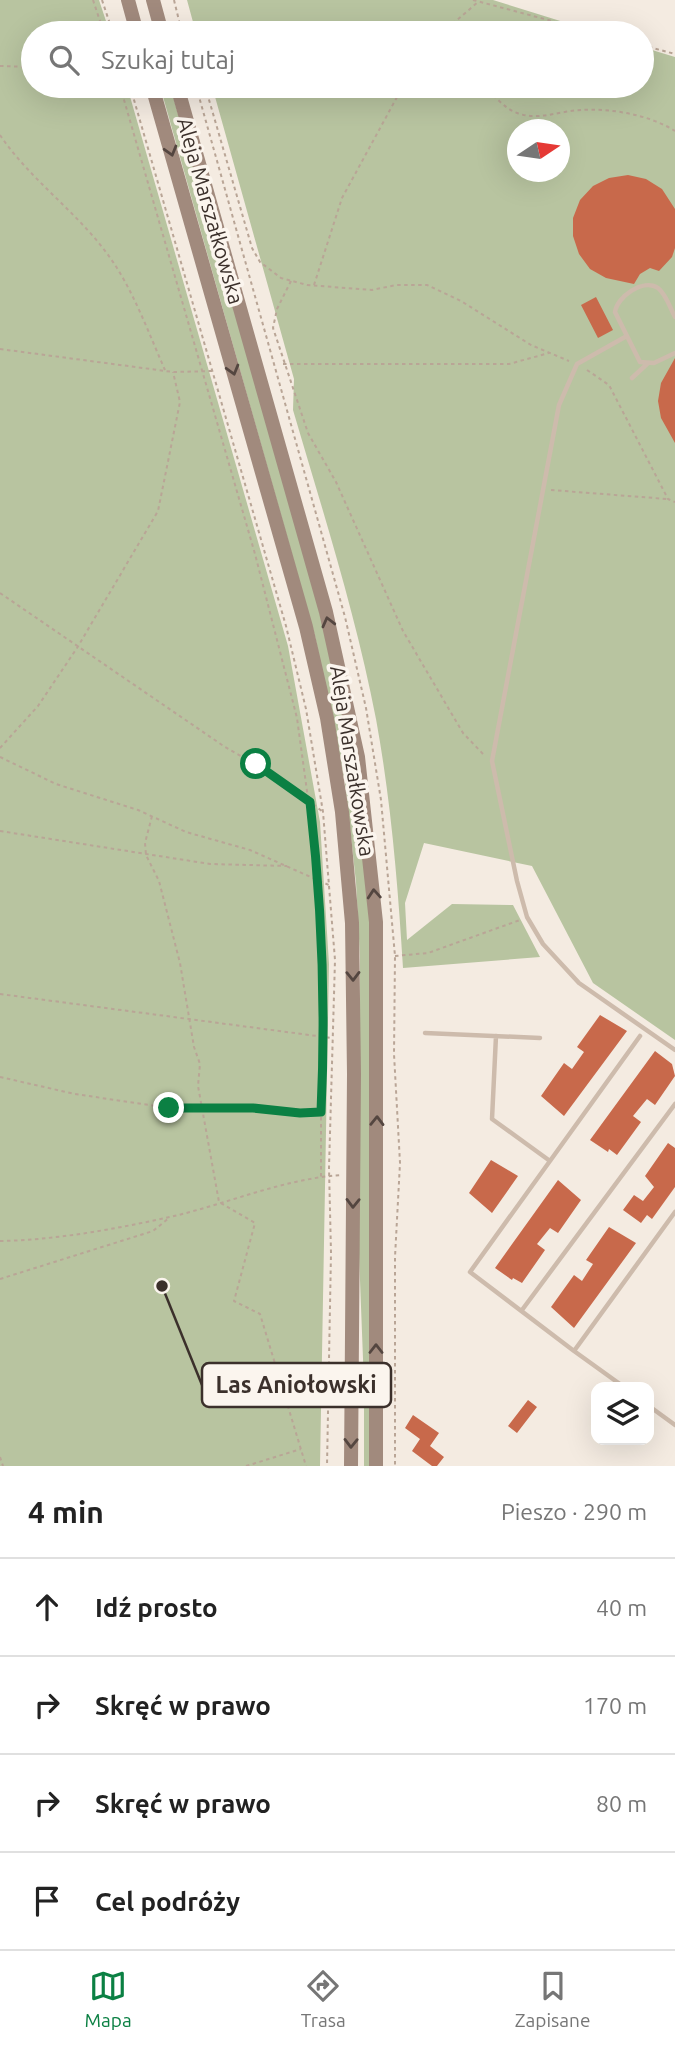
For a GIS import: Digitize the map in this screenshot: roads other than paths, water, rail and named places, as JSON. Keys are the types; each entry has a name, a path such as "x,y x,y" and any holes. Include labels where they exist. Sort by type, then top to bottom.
{"main road":[{"path":"128,0 134,21"},
{"path":"153,0 159,21"},
{"name":"Aleja Marszałkowska","path":"155,98 306,627 327,718 342,812 352,923 355,1074 351,1466"},
{"name":"Aleja Marszałkowska","path":"180,98 326,612 358,757 376,922 376,1466"}],"lane":[{"path":"647,364 640,362 625,337 615,312 616,304 623,296 654,285 662,291 675,317"},
{"path":"625,337 577,364 559,405 492,761 527,917 543,944 579,983 675,1051"},
{"path":"632,378 647,364 675,353"},
{"path":"425,1032 540,1038"},
{"path":"496,1035 492,1119 550,1161"},
{"path":"617,1382 470,1272 640,1036"},
{"path":"522,1310 675,1104"},
{"path":"574,1351 675,1212"},
{"path":"654,1410 675,1425"}],"place":[{"name":"Las Aniołowski","path":"162,1286"}]}
